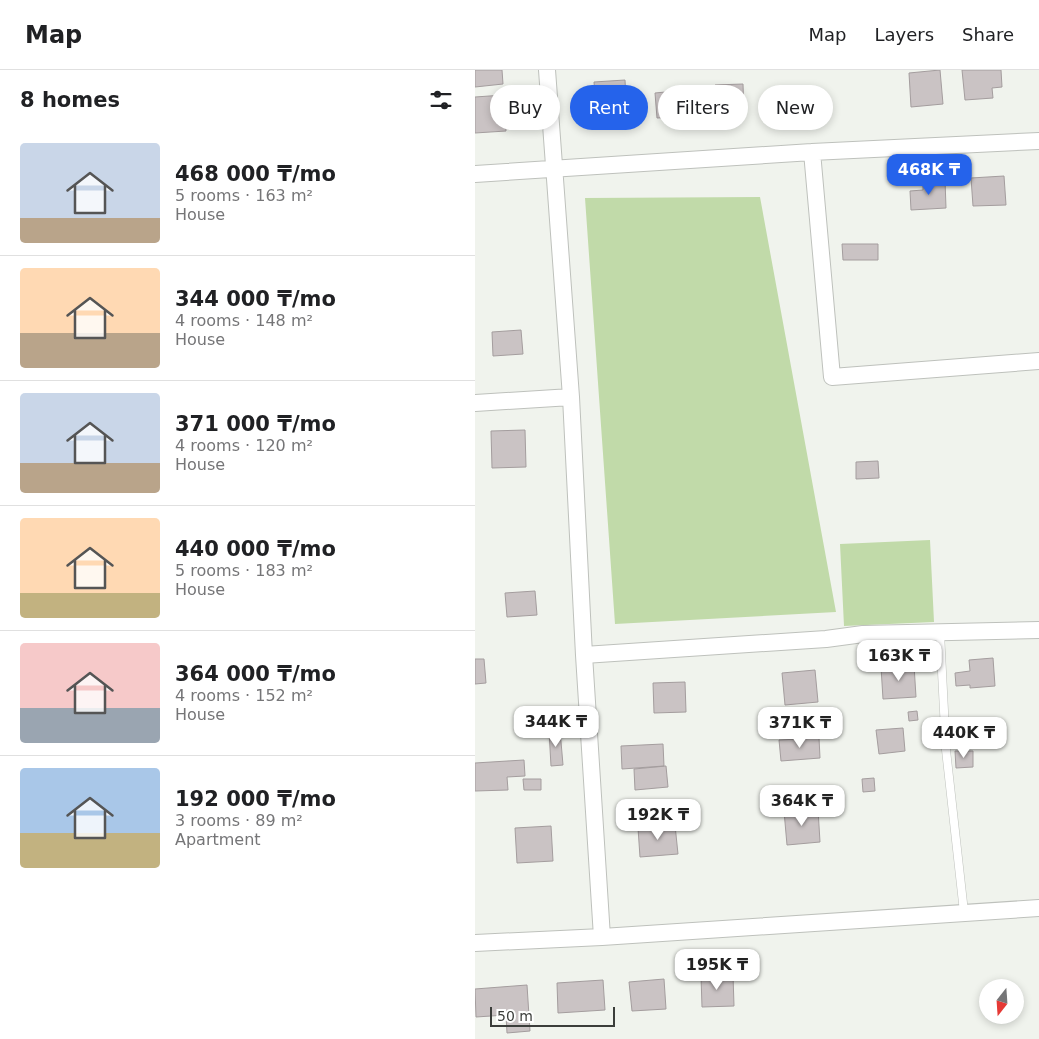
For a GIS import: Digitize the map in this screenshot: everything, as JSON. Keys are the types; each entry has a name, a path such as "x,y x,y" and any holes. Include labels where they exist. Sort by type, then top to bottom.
{"street":[{"path":"547,70 571,397 584,655 602,937"},
{"path":"475,174 812,152 1039,141"},
{"path":"812,152 832,377 1039,361"},
{"path":"475,403 571,397"},
{"path":"584,655 826,640 863,634 1039,630"},
{"path":"475,943 602,937 1039,908"}],"lane":[{"path":"940,633 946,750 964,912"}],"green space":[{"path":"760,197 836,612 615,624 585,198"},
{"path":"930,540 934,622 844,626 840,544"}],"building":[{"path":"475,70 502,70 503,84 475,87"},
{"path":"940,70 943,104 911,107 909,73"},
{"path":"962,70 1001,70 1002,87 992,88 993,98 965,100"},
{"path":"625,80 625,85 594,85 594,82"},
{"path":"655,93 658,93 658,118 657,118"},
{"path":"490,96 490,130 506,131 475,133 475,97"},
{"path":"1004,176 1006,205 973,206 971,178"},
{"path":"945,180 946,208 911,210 910,191 923,190 923,181"},
{"path":"842,244 878,244 878,260 843,260"},
{"path":"521,330 523,354 493,356 492,332"},
{"path":"525,430 526,467 492,468 491,431"},
{"path":"878,461 879,478 856,479 856,462"},
{"path":"535,591 537,615 507,617 505,593"},
{"path":"993,658 995,686 970,688 970,685 956,686 955,673 970,671 969,660"},
{"path":"475,659 484,659 486,683 475,684"},
{"path":"914,665 916,697 883,699 881,667"},
{"path":"815,670 818,702 785,705 782,673"},
{"path":"685,682 686,712 654,713 653,683"},
{"path":"917,711 918,720 909,721 908,712"},
{"path":"959,723 960,739 950,740 950,724"},
{"path":"903,728 905,751 879,754 876,730"},
{"path":"560,730 563,765 551,766 549,731"},
{"path":"819,738 820,758 781,761 779,740"},
{"path":"663,744 664,766 622,769 621,746"},
{"path":"955,751 973,751 973,767 956,768"},
{"path":"524,760 525,776 507,777 508,790 475,791 475,763"},
{"path":"666,766 668,787 635,790 634,769"},
{"path":"874,778 875,791 863,792 862,779"},
{"path":"523,779 541,779 541,790 524,790"},
{"path":"818,809 820,842 787,845 784,811"},
{"path":"675,825 678,854 640,857 638,828"},
{"path":"551,826 553,861 517,863 515,828"},
{"path":"733,975 734,1006 702,1007 701,976"},
{"path":"664,979 666,1009 632,1011 629,982"},
{"path":"603,980 605,1010 558,1013 557,983"},
{"path":"527,985 530,1031 507,1033 506,1015 476,1017 475,989"}]}
